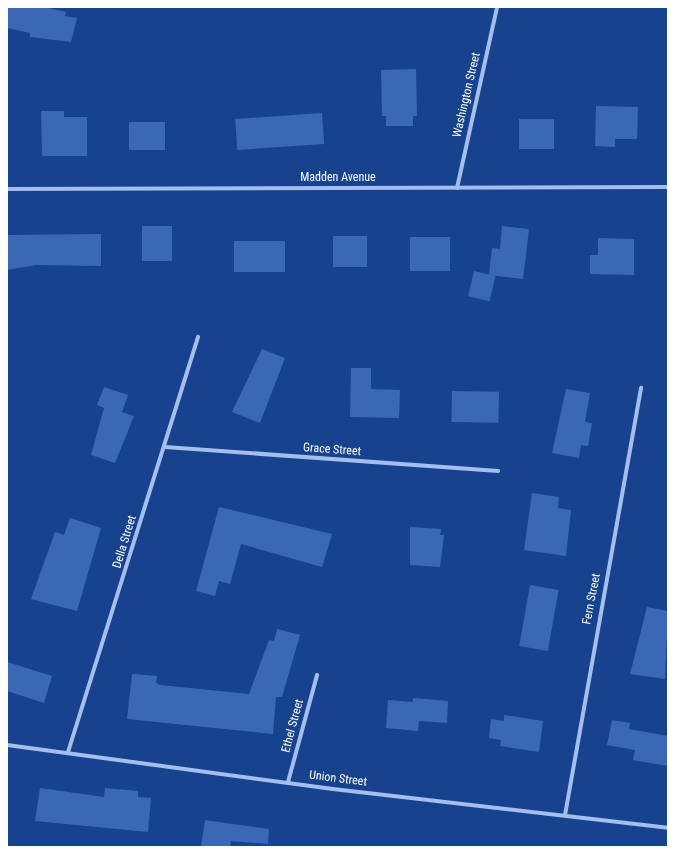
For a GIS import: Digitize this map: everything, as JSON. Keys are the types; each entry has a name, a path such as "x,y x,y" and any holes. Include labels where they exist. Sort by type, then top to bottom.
{"street":[{"name":"Washington Street","path":"457,188 497,7"},
{"name":"Madden Avenue","path":"7,189 668,188"},
{"name":"Della Street","path":"68,752 165,447 198,337"},
{"name":"Fern Street","path":"565,815 641,388"},
{"name":"Grace Street","path":"165,447 498,472"},
{"name":"Ethel Street","path":"288,782 317,675"},
{"name":"Union Street","path":"7,745 288,782 668,828"}],"building":[{"path":"7,7 44,7 66,12 65,16 77,18 71,42 30,37 30,33 7,28"},
{"path":"416,69 417,116 413,116 413,126 386,126 386,116 382,116 381,70"},
{"path":"596,106 638,107 637,139 615,139 615,147 595,146"},
{"path":"41,111 64,111 64,117 87,117 87,156 42,156"},
{"path":"322,113 324,144 237,150 235,119"},
{"path":"519,119 554,119 554,149 519,149"},
{"path":"129,122 165,122 165,150 129,150"},
{"path":"142,226 172,226 172,261 142,261"},
{"path":"502,226 529,229 523,279 489,275 492,248 500,249"},
{"path":"101,234 101,266 36,265 7,270 7,235"},
{"path":"333,236 367,236 367,267 333,267"},
{"path":"410,237 450,237 450,271 410,271"},
{"path":"598,238 634,239 634,275 590,274 590,255 598,255"},
{"path":"234,241 285,241 285,272 234,272"},
{"path":"474,271 495,276 490,301 468,296"},
{"path":"262,349 285,358 260,423 232,412"},
{"path":"351,368 371,368 371,389 400,390 399,418 350,417"},
{"path":"104,387 128,395 122,412 134,416 115,463 91,455 104,408 97,405"},
{"path":"566,389 590,393 585,422 592,423 588,446 581,445 579,458 552,453"},
{"path":"452,391 499,392 498,423 451,422"},
{"path":"532,493 559,497 558,508 571,510 566,556 524,550"},
{"path":"219,507 332,534 322,567 241,544 230,584 219,581 215,596 196,591"},
{"path":"70,518 101,528 77,611 31,599 55,532 64,535"},
{"path":"410,527 441,529 440,535 444,535 440,567 410,565"},
{"path":"530,585 559,590 548,651 519,646"},
{"path":"647,607 668,611 665,679 630,674"},
{"path":"277,629 300,635 282,697 276,697 273,734 127,719 132,674 157,676 156,683 160,685 249,694 269,640 274,641"},
{"path":"7,662 52,676 44,703 7,691"},
{"path":"413,698 448,701 447,723 419,721 418,731 386,728 388,700 413,702"},
{"path":"504,715 543,721 539,752 500,746 501,740 489,738 491,719 504,721"},
{"path":"612,720 630,723 629,729 668,736 668,766 633,760 635,750 607,745"},
{"path":"40,788 104,797 105,788 138,791 138,797 151,798 148,832 35,821"},
{"path":"205,820 269,829 268,844 231,841 230,847 201,847"}]}
